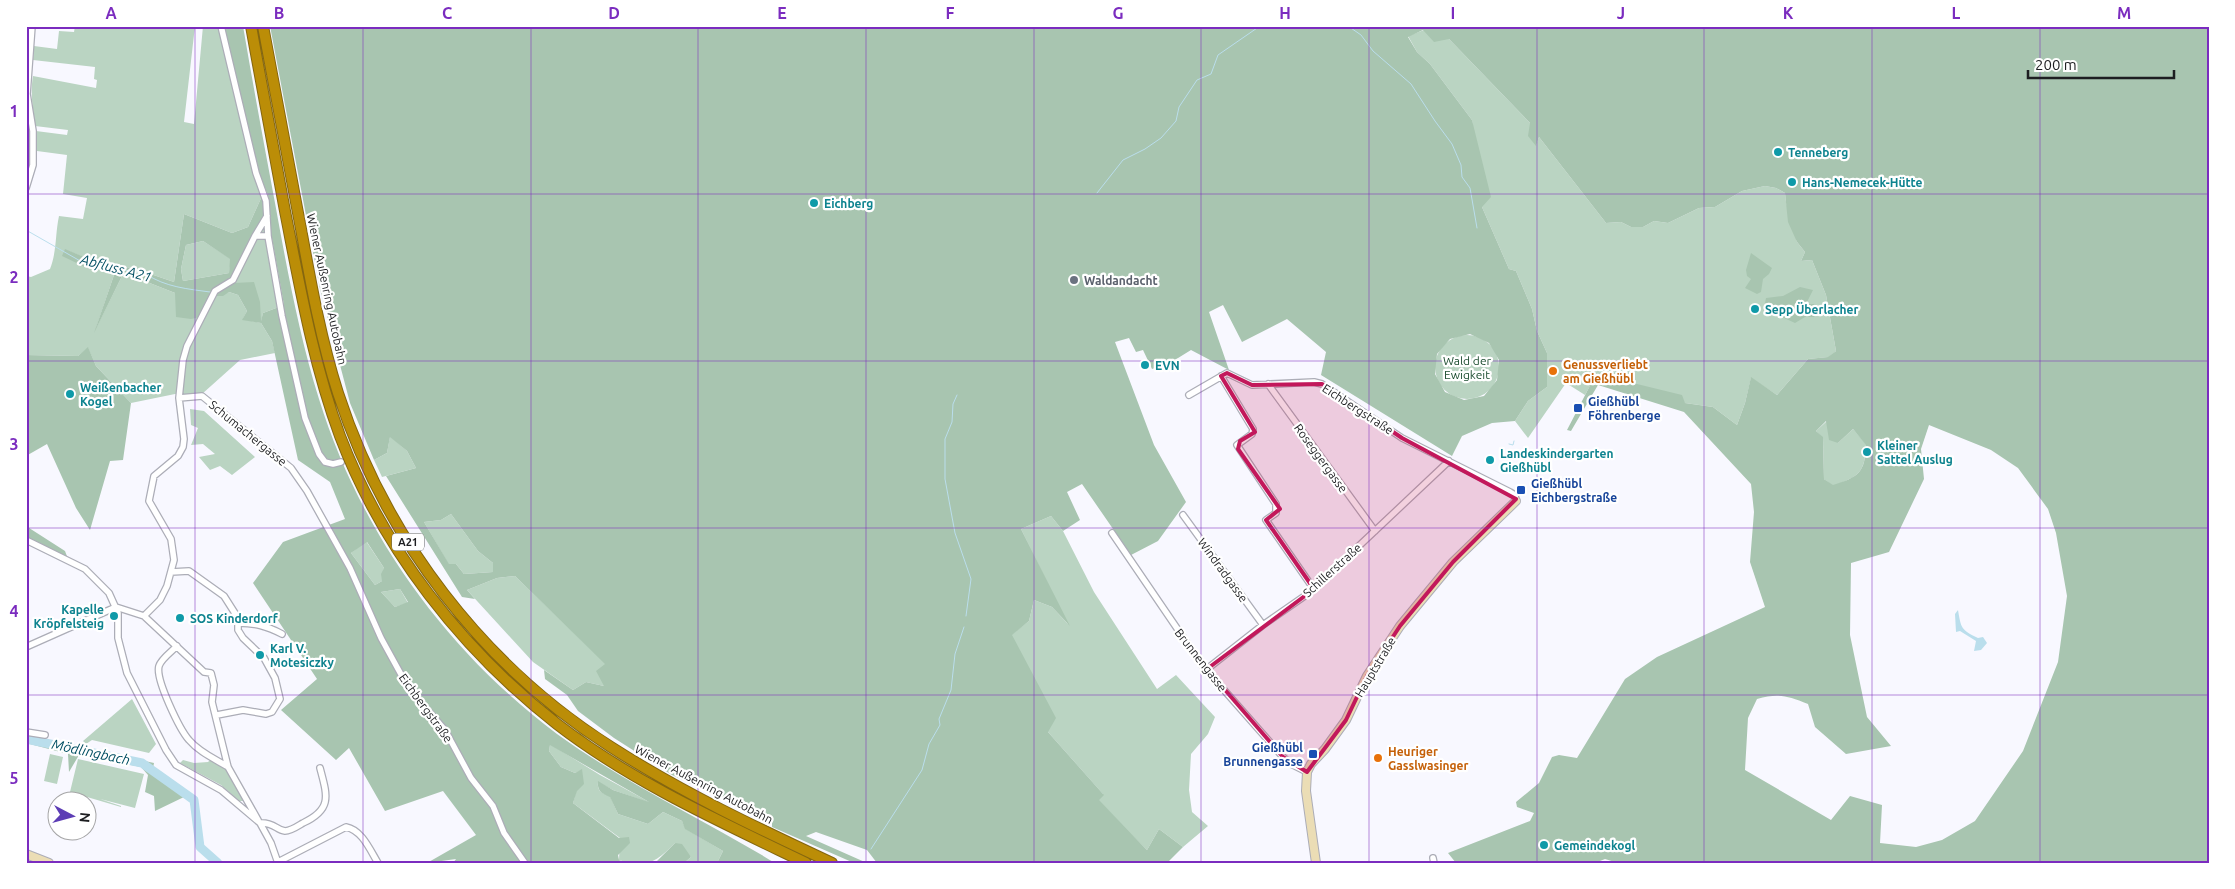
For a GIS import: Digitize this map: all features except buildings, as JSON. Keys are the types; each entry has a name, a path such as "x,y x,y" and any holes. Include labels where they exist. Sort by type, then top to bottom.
{"highway":[{"name":"Wiener Außenring Autobahn","path":"251,26 298,278 310,336 326,395 341,438 360,482 412,571 443,613 481,656 524,697 559,725 603,756 657,788 806,863"},
{"name":"Wiener Außenring Autobahn","path":"263,26 312,286 322,334 338,391 353,435 372,477 398,526 423,565 454,608 491,649 567,716 609,746 661,778 832,863"}],"street":[{"path":"26,188 32,165 33,131 27,95 32,26"},
{"path":"220,26 256,173 266,201 268,236 287,343 304,418 319,454 325,462 333,464 341,462"},
{"path":"144,616 160,600 174,560 171,539 148,501 154,476 178,456 182,447 184,439 178,398 183,360 187,346 215,291 233,280 267,215"},
{"path":"256,236 268,236"},
{"name":"Eichbergstraße","path":"1221,376 1227,373 1252,385 1314,382 1322,384 1402,438 1510,492 1515,495 1516,501"},
{"path":"1189,395 1221,376 1253,429 1252,434 1237,445 1276,504 1276,513 1266,520 1313,588"},
{"name":"Roseggergasse","path":"1268,384 1375,531"},
{"name":"Schumachergasse","path":"178,398 202,396 291,468 324,521"},
{"name":"Schillerstraße","path":"1207,669 1313,588 1449,461"},
{"name":"Hauptstraße","path":"1307,772 1310,764 1325,749 1346,720 1367,676 1400,626 1453,562 1516,501"},
{"name":"Windradgasse","path":"1183,516 1263,625"},
{"name":"Eichbergstraße","path":"324,521 350,568 381,638 409,689 445,730 471,778 493,806 504,833 524,863"},
{"name":"Brunnengasse","path":"1112,533 1153,596 1207,669 1283,757 1291,764 1307,772"},
{"path":"26,540 86,569 109,593 118,613 118,638 127,673 166,750 176,764 221,790 260,823 270,822 283,831 316,817 322,810 326,800 320,768"},
{"path":"171,572 189,571 219,591 238,618 238,630 243,638 264,658 275,678 280,700 272,712 266,714 243,710 216,715"},
{"path":"26,647 116,607 144,616 204,672 211,673 214,685 212,702 228,766 272,843 278,862 346,827 351,828 365,841 378,863"},
{"path":"238,623 253,623 282,634"},
{"path":"177,646 159,664 158,673 178,722 189,740 228,766"},
{"path":"26,732 45,735"},
{"path":"1307,772 1306,791 1316,863"},
{"path":"26,854 49,863"}],"highlighted area":[{"path":"1227,373 1252,385 1322,384 1402,438 1516,499 1453,562 1400,626 1367,676 1346,720 1307,772 1283,757 1207,669 1314,589 1266,520 1280,509 1238,449 1240,441 1255,432 1221,376"}],"green space":[{"path":"75,26 195,26 184,122 194,124 203,26 224,26 262,196 248,227 232,233 184,214 174,282 133,268 101,264 66,250 87,268 109,270 114,275 96,328 122,276 137,278 175,293 214,296 229,292 238,295 247,311 243,319 261,323 272,341 275,353 240,360 202,394 175,394 131,403 96,366 88,348 78,356 26,355 26,276 31,277 50,269 54,256 59,216 83,219 87,198 63,194 67,155 37,151 36,131 67,135 68,130 35,126 32,95 33,76 96,88 97,80 94,79 95,67 33,60 34,46 57,49 59,31 74,32"},
{"path":"224,26 243,26 289,277 305,351 319,399 336,448 358,496 383,542 412,585 444,627 479,665 517,701 557,734 637,785 775,863 717,863 723,851 685,829 682,821 663,812 648,824 618,814 610,797 599,789 598,781 613,790 649,802 550,745 549,751 561,767 575,773 582,769 584,784 577,791 573,803 619,838 629,837 630,843 618,855 619,860 626,863 453,863 456,859 427,863 476,835 443,791 385,811 349,748 336,760 281,710 317,679 253,583 283,542 345,519 330,482 298,460 272,341 261,323 242,320 247,311 238,295 229,292 223,296 214,296 205,316 191,319 176,317 175,293 137,278 122,276 94,333 114,275 109,270 87,268 62,256 65,249 101,264 133,268 174,282 184,214 232,233 248,227 262,196 265,204 264,215 233,278 234,283 254,282 260,302 261,321 263,313 284,305 271,233 268,195 259,175","holes":["203,241 230,259 229,273 183,281 181,269 186,245","367,542 384,568 381,574 382,581 375,585 351,553","400,589 408,602 395,607 381,592"]},
{"path":"270,26 2209,26 2209,863 1618,863 1605,859 1595,863 1456,863 1448,853 1530,821 1534,813 1517,807 1516,802 1539,783 1552,757 1559,755 1577,758 1625,679 1657,657 1765,607 1750,562 1754,512 1751,484 1684,412 1598,385 1571,431 1567,430 1596,374 1682,395 1685,403 1713,407 1737,425 1745,403 1751,377 1777,395 1808,359 1828,357 1836,351 1826,295 1812,260 1801,261 1805,252 1797,242 1788,222 1785,193 1776,188 1765,186 1742,191 1715,207 1699,208 1668,223 1654,221 1643,227 1631,227 1621,222 1606,223 1539,137 1536,146 1528,136 1530,123 1449,39 1434,42 1423,30 1408,37 1417,52 1430,64 1472,120 1491,197 1482,207 1509,269 1516,271 1532,309 1537,331 1547,353 1547,387 1528,401 1515,421 1492,423 1462,436 1452,456 1321,375 1326,352 1287,319 1242,342 1223,305 1209,312 1229,370 1191,350 1170,363 1152,369 1143,350 1136,352 1129,338 1115,342 1154,445 1186,502 1158,541 1131,555 1082,484 1067,492 1080,520 1063,531 1051,516 1021,529 1070,626 1052,607 1034,600 1029,621 1012,635 1056,718 1048,732 1104,795 1099,800 1147,850 1159,829 1183,847 1167,863 877,863 867,850 816,832 806,836 867,863 854,863 772,827 772,820 753,809 746,810 672,775 614,738 578,711 567,695 545,679 544,670 573,690 586,682 604,686 596,671 605,664 515,576 497,578 467,590 475,599 462,597 386,476 416,468 407,451 390,437 387,453 374,460 350,403 320,289","holes":["1470,334 1489,343 1499,360 1497,380 1484,396 1464,400 1445,392 1435,374 1437,354 1450,339","1826,421 1829,440 1838,443 1853,429 1866,445 1864,462 1855,476 1833,485 1824,479 1823,437 1816,431","1929,425 1991,450 2018,468 2048,509 2056,533 2067,596 2058,662 2023,751 1975,821 1942,840 1916,847 1880,843 1882,805 1850,796 1831,820 1745,770 1748,718 1757,699 1771,696 1783,696 1808,704 1815,727 1846,754 1891,746 1867,717 1850,635 1851,563 1889,552 1924,479 1921,449","451,514 478,551 493,563 493,572 464,574 456,564 449,564 424,522 441,520"]},
{"path":"1424,30 1449,39 1530,123 1536,145 1539,137 1606,223 1621,222 1631,227 1643,227 1654,221 1668,223 1699,208 1715,207 1742,191 1765,186 1776,188 1785,193 1797,242 1805,252 1801,261 1812,260 1826,295 1836,351 1829,357 1808,359 1777,395 1751,378 1737,425 1713,407 1685,403 1596,375 1585,395 1566,383 1528,438 1515,421 1528,401 1547,387 1547,353 1537,331 1532,309 1516,271 1509,269 1482,207 1472,120 1430,64 1417,52 1408,36"},
{"path":"264,215 270,215 271,233 284,305 263,313 261,323 233,278"},
{"path":"203,241 231,259 229,273 183,281 181,269 186,245"},
{"path":"1751,253 1772,268 1763,279 1761,292 1757,294 1745,288 1751,279 1747,276 1746,270"},
{"path":"1800,287 1813,290 1806,304 1816,304 1817,317 1805,317 1795,323 1782,317 1765,303 1766,298 1783,296"},
{"name":"Wald der Ewigkeit","path":"1467,335 1479,337 1490,344 1497,355 1499,367 1497,379 1490,390 1479,397 1467,399 1455,397 1444,390 1437,379 1435,367 1437,355 1444,344 1455,337"},
{"path":"88,347 96,366 131,403 123,460 110,461 90,530 76,508 47,444 26,456 26,355 78,356"},
{"path":"190,409 204,411 255,457 232,475 220,466 210,470 199,457 215,454 203,444 191,445 198,428 191,425"},
{"path":"1827,421 1838,443 1853,429 1866,444 1864,461 1859,472 1855,476 1833,486 1824,479 1823,438 1816,431"},
{"path":"390,436 407,451 416,468 382,477 374,460 387,453"},
{"path":"451,514 478,551 493,563 493,572 464,574 456,564 449,565 424,522 441,520"},
{"path":"1051,516 1063,531 1094,592 1157,689 1176,675 1215,717 1208,734 1191,754 1189,790 1192,812 1208,826 1183,847 1159,829 1147,850 1098,800 1103,794 1048,732 1011,635 1029,621 1034,600 1052,607 1068,624 1021,529"},
{"path":"26,526 65,551 68,559 50,550 26,545"},
{"path":"366,541 384,568 382,581 375,585 351,553"},
{"path":"515,576 606,664 604,686 586,682 573,690 533,662 467,590 497,578"},
{"path":"400,589 408,603 395,607 381,592"},
{"path":"132,699 156,744 149,753 92,740 86,744 83,741"},
{"path":"26,735 154,763 152,773 184,797 155,811 154,796 145,792 148,775 141,767 79,755 69,772 68,754 26,743"},
{"path":"550,744 600,775 653,804 613,790 598,782 599,790 610,796 618,814 648,824 663,812 682,821 686,829 723,851 717,863 684,863 691,857 675,843 662,855 644,864 619,860 620,838 573,803 582,770 575,773 561,767 549,751"},
{"path":"50,754 63,757 57,784 44,781"},
{"path":"78,759 144,774 135,808 100,799 121,807 98,800 98,792 70,792"},
{"path":"211,759 224,766 246,801 239,801 221,785 180,763 183,760 194,763 208,762"},
{"path":"675,843 682,844 691,857 684,863 652,863 657,861"}],"water":[{"path":"1958,610 1963,628 1978,638 1983,637 1987,643 1981,650 1974,651 1976,641 1960,631 1956,632 1955,614"}],"waterway":[{"path":"1097,193 1123,160 1145,149 1161,138 1176,121 1179,107 1197,80 1211,74 1218,55 1260,26"},
{"path":"1348,26 1361,35 1373,51 1411,84 1452,144 1461,165 1462,177 1470,188 1477,228"},
{"name":"Abfluss A21","path":"26,230 82,262 146,274 169,285 210,292"},
{"path":"957,395 953,404 952,422 945,439 945,479 955,533 971,579 966,616"},
{"path":"1509,444 1513,445 1514,441"},
{"path":"871,849 922,770 929,744 940,725 939,719 951,690 955,654 964,627"},
{"name":"Mödlingbach","path":"26,739 142,763 194,800 200,847 218,863"}],"place":[{"name":"Tenneberg","path":"1778,152"},
{"name":"Hans-Nemecek-Hütte","path":"1792,182"},
{"name":"Eichberg","path":"814,203"},
{"name":"Waldandacht","path":"1074,280"},
{"name":"Sepp Überlacher","path":"1755,309"},
{"name":"EVN","path":"1145,365"},
{"name":"Genussverliebt am Gießhübl","path":"1553,371"},
{"name":"Weißenbacher Kogel","path":"70,394"},
{"name":"Gießhübl Föhrenberge","path":"1578,408"},
{"name":"Kleiner Sattel Auslug","path":"1867,452"},
{"name":"Landeskindergarten Gießhübl","path":"1490,460"},
{"name":"Gießhübl Eichbergstraße","path":"1521,490"},
{"name":"Kapelle Kröpfelsteig","path":"114,616"},
{"name":"SOS Kinderdorf","path":"180,618"},
{"name":"Karl V. Motesiczky","path":"260,655"},
{"name":"Gießhübl Brunnengasse","path":"1313,754"},
{"name":"Heuriger Gasslwasinger","path":"1378,758"},
{"name":"Gemeindekogl","path":"1544,845"}]}
